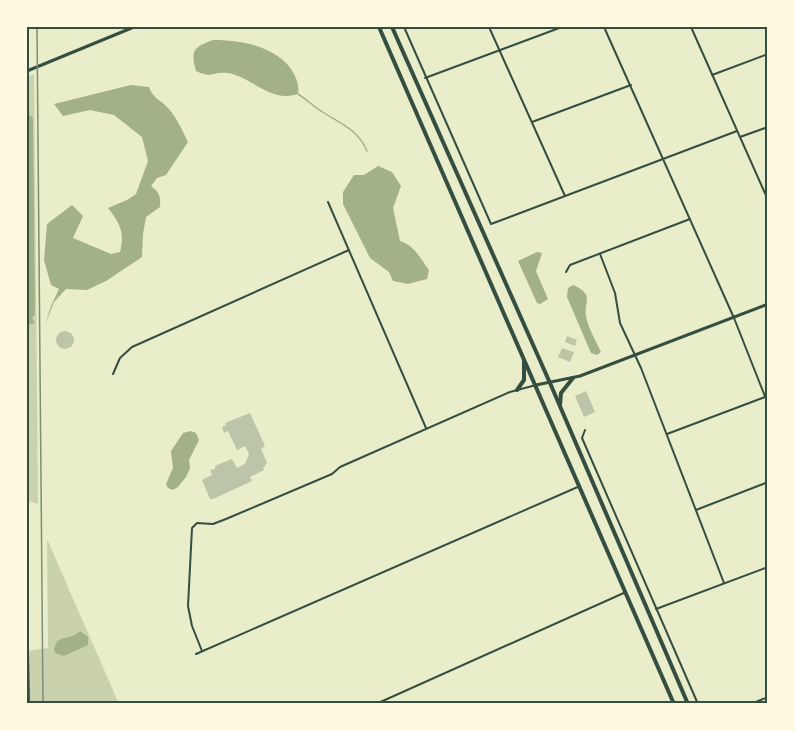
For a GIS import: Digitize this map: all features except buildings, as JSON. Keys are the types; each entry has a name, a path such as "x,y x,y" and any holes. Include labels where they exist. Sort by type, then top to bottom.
{"main road":[{"path":"379,27 674,704"},
{"path":"392,27 560,406 686,704"},
{"path":"517,390 524,380 524,357"},
{"path":"560,406 561,393 573,378"}],"street":[{"path":"27,71 125,28 134,27"},
{"path":"404,27 491,224 737,130"},
{"path":"489,27 565,196"},
{"path":"426,78 562,27"},
{"path":"604,27 734,318 768,404"},
{"path":"691,27 768,200"},
{"path":"712,75 768,54"},
{"path":"532,122 631,85"},
{"path":"740,137 768,127"},
{"path":"328,202 427,429"},
{"path":"566,272 570,265 690,219"},
{"path":"113,374 120,358 132,347 349,250"},
{"path":"600,254 615,293 620,323 635,355 724,583"},
{"path":"202,651 192,626 188,606 192,528 197,523 213,524 226,519 332,474 340,466 517,390 573,378 768,304"},
{"path":"667,435 765,397"},
{"path":"585,430 582,438 698,704"},
{"path":"696,510 768,482"},
{"path":"196,654 580,486"},
{"path":"656,609 768,567"},
{"path":"376,704 626,592"},
{"path":"27,597 29,704"},
{"path":"751,704 768,697"}],"shaded area":[{"path":"213,40 260,47 281,58 297,80 298,94 279,95 237,75 223,73 209,75 196,71 193,58 195,50"},
{"path":"34,74 38,504 27,501 27,77"},
{"path":"131,85 149,87 155,97 174,116 188,142 166,175 157,178 151,186 159,195 160,207 146,217 142,257 106,281 87,290 66,289 54,302 45,325 59,289 51,285 44,260 47,224 72,205 83,216 73,238 111,254 120,252 122,239 120,228 108,208 136,194 148,161 142,137 114,115 90,110 63,116 54,104"},
{"path":"27,113 33,118 35,314 32,318 35,323 28,325 27,329"},
{"path":"378,166 392,172 401,186 393,208 400,241 413,249 420,257 429,270 427,279 408,284 393,281 389,272 370,258 343,204 343,192 354,175 364,175"},
{"path":"537,252 542,253 536,271 548,299 540,304 537,303 518,261"},
{"path":"573,285 586,295 587,321 601,352 597,355 591,353 567,297 568,288"},
{"path":"191,431 196,433 199,440 189,460 190,468 186,477 173,490 166,484 173,468 171,451 183,433"},
{"path":"47,539 119,704 27,704 27,651 48,648"},
{"path":"80,631 88,637 88,645 64,656 55,653 57,641"}],"waterway":[{"path":"298,94 353,132 359,137 367,151"}],"railway":[{"path":"37,27 43,704"}]}
